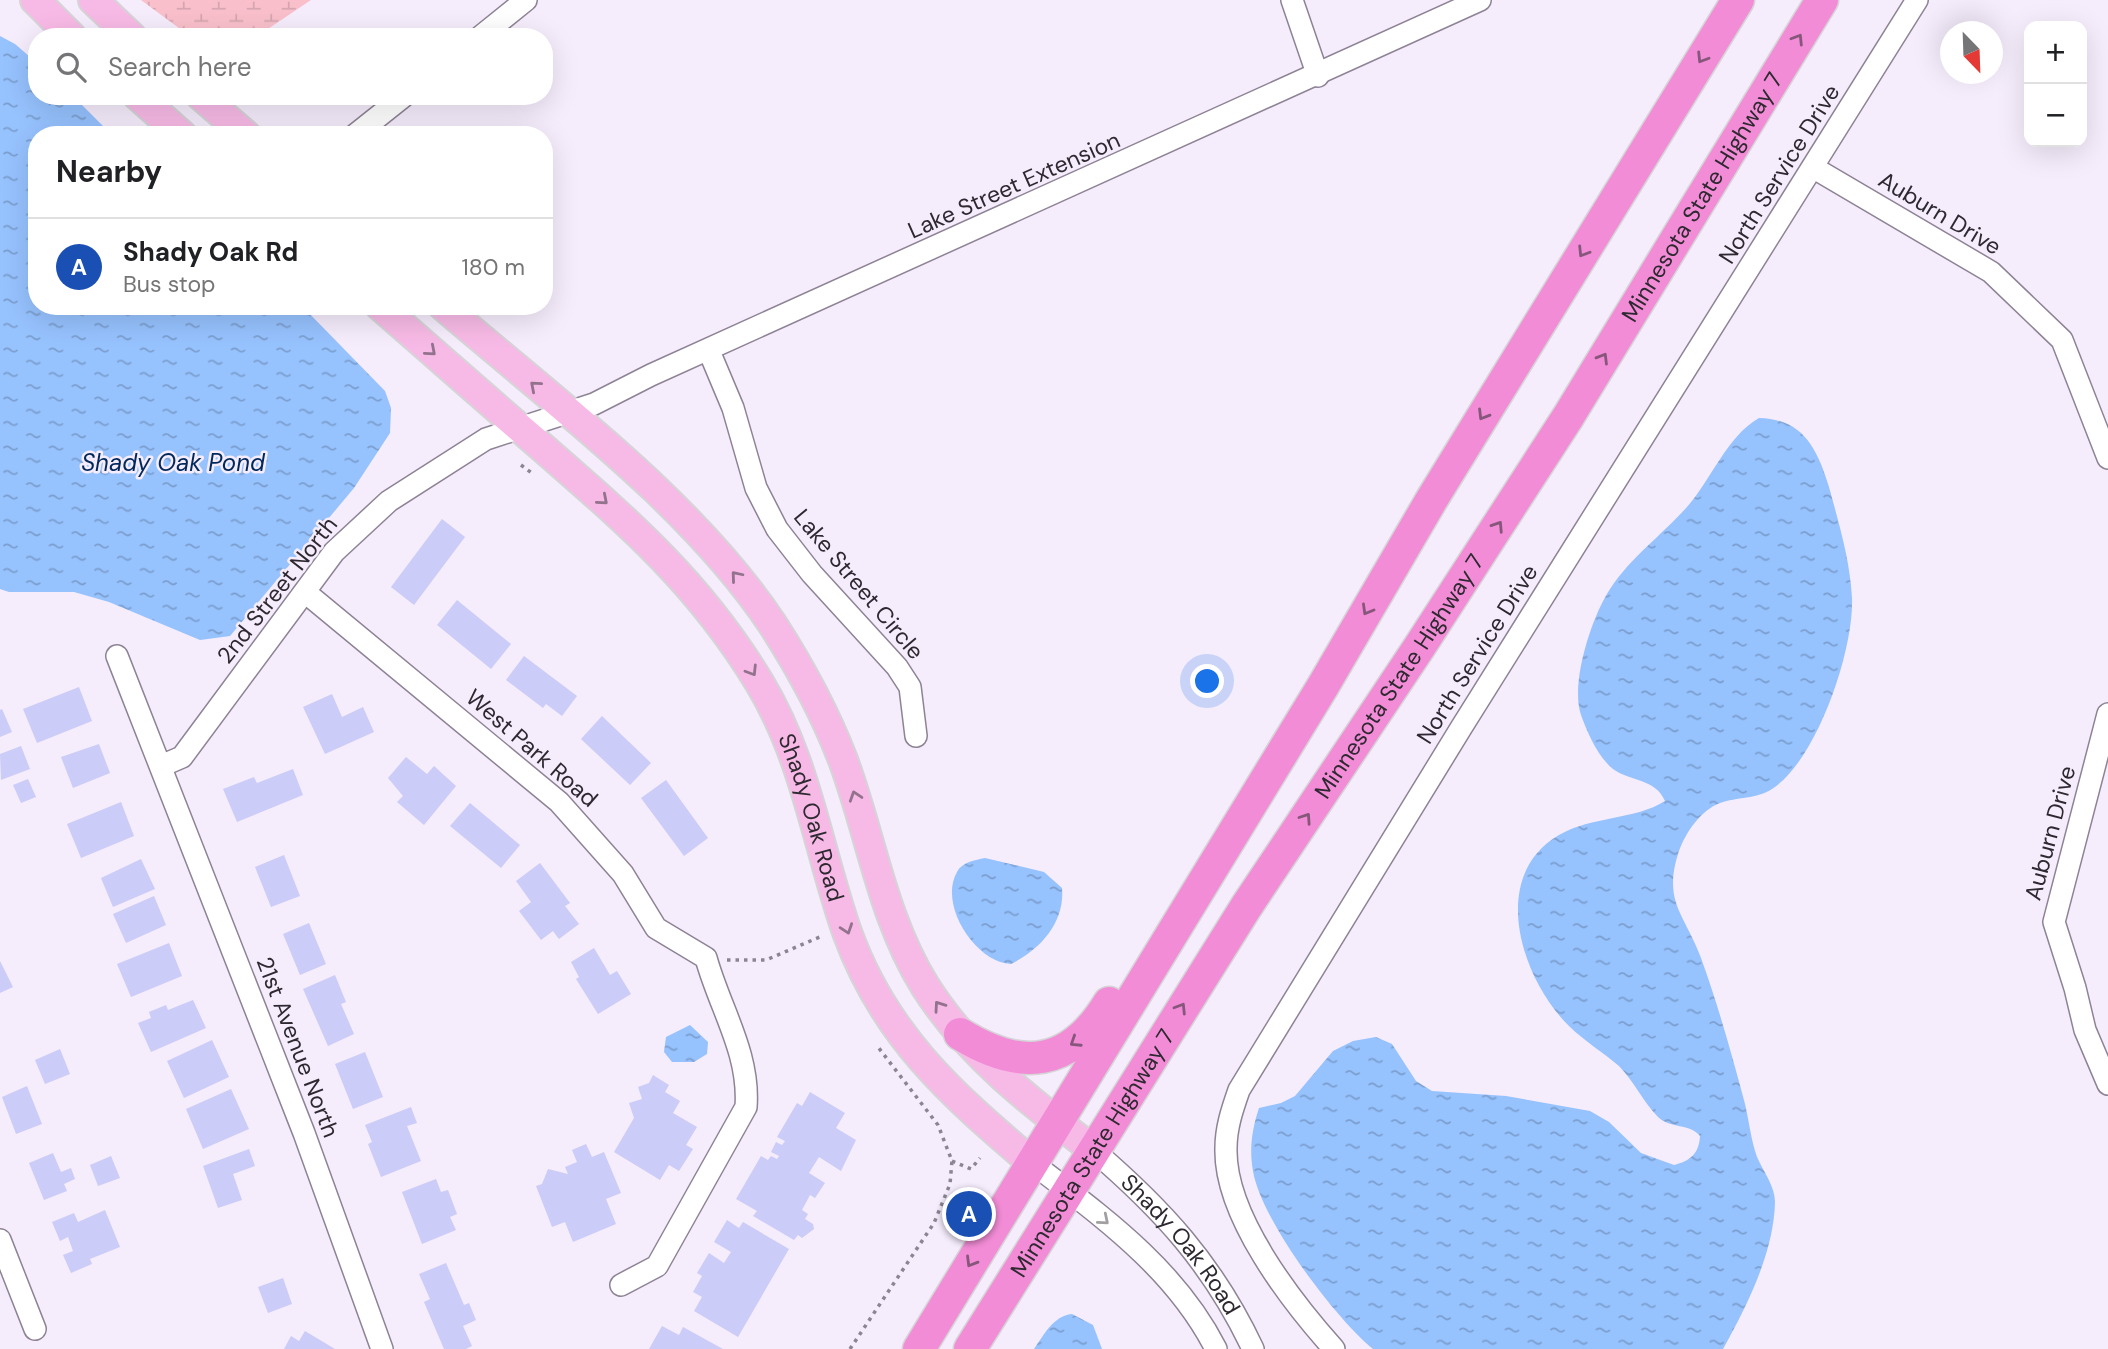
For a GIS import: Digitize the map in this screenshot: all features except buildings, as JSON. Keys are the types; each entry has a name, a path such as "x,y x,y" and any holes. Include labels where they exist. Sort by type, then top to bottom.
{"highway":[{"name":"Minnesota State Highway 7","path":"919,1349 1323,686 1439,487 1738,0"},
{"name":"Minnesota State Highway 7","path":"970,1349 1246,907 1553,440 1822,0"},
{"path":"960,1034 989,1052 1029,1058 1059,1052 1084,1037 1097,1024 1161,920 1323,686"}],"main road":[{"path":"35,0 63,28"},
{"path":"93,0 123,28"},
{"path":"148,105 172,126"},
{"path":"211,105 236,126"},
{"name":"Shady Oak Road","path":"390,315 645,537 711,610 761,685 783,728 808,796 847,932 882,1006 933,1076 1031,1162"},
{"name":"Shady Oak Road","path":"453,315 687,521 740,579 772,624 818,703 843,759 884,897 902,942 924,984 960,1034 1002,1077 1093,1149"}],"street":[{"path":"491,28 526,0"},
{"path":"1292,0 1318,76"},
{"name":"Lake Street Extension","path":"568,414 1318,76 1480,0"},
{"name":"North Service Drive","path":"1334,1349 1279,1277 1236,1202 1226,1150 1228,1124 1239,1090 1461,728 1917,0"},
{"path":"366,126 393,105"},
{"name":"Auburn Drive","path":"1814,168 1991,272 2062,340 2108,458"},
{"name":"Lake Street Circle","path":"709,351 733,408 748,466 766,511 791,550 897,667 910,687 916,736"},
{"name":"2nd Street North","path":"161,766 182,757 334,552 389,500 486,439 568,414"},
{"name":"West Park Road","path":"305,592 559,802 623,874 656,928 706,958"},
{"name":"21st Avenue North","path":"117,656 304,1133 382,1349"},
{"name":"Auburn Drive","path":"2108,714 2054,922 2085,1030 2108,1084"},
{"path":"621,1285 657,1266 731,1139 746,1107 745,1064 716,994 706,958"},
{"name":"Shady Oak Road","path":"1093,1149 1163,1213 1190,1244 1236,1313 1252,1349"},
{"name":"Shady Oak Road","path":"1031,1162 1147,1255 1171,1281 1216,1349"},
{"path":"0,1240 35,1329"}],"path":[{"path":"521,465 542,478"},
{"path":"818,924 827,948"},
{"path":"706,958 766,960 822,936"},
{"path":"850,1349 934,1223 945,1202 952,1161 938,1125 875,1042"},
{"path":"952,1161 971,1169 979,1158"}],"green space":[{"path":"141,0 311,0 269,28 179,28"}],"water":[{"name":"Shady Oak Pond","path":"0,36 28,55 28,105 82,105 103,126 28,126 28,315 311,315 385,391 391,408 390,433 354,488 230,636 200,640 109,602 74,592 9,592 0,589"},
{"path":"1759,418 1787,424 1806,438 1813,448 1829,487 1849,570 1852,598 1847,646 1839,674 1818,730 1804,754 1788,775 1772,789 1760,795 1720,803 1707,811 1695,822 1686,836 1674,868 1674,896 1707,976 1745,1104 1755,1151 1774,1196 1770,1240 1758,1278 1723,1349 1373,1349 1320,1292 1284,1241 1259,1191 1253,1171 1252,1139 1259,1108 1281,1103 1295,1096 1333,1051 1353,1041 1376,1037 1392,1044 1416,1081 1432,1091 1506,1096 1590,1111 1609,1122 1641,1153 1674,1165 1689,1159 1698,1148 1700,1136 1696,1132 1658,1117 1619,1066 1569,1026 1552,1006 1537,982 1526,956 1519,928 1518,901 1524,876 1537,853 1559,835 1585,824 1640,812 1665,801 1649,784 1613,769 1603,758 1586,729 1578,702 1578,686 1585,650 1596,616 1618,577 1687,507 1728,447"},
{"path":"985,858 1044,872 1062,888 1060,912 1049,933 1032,951 1011,964 985,954 974,943 964,930 952,900 952,885 959,869 969,862"},
{"path":"690,1025 708,1042 707,1054 694,1062 672,1062 664,1052 666,1037"},
{"path":"1072,1314 1093,1325 1102,1349 1034,1349 1054,1322"}],"place":[{"name":"Shady Oak Rd","path":"969,1214"}]}
